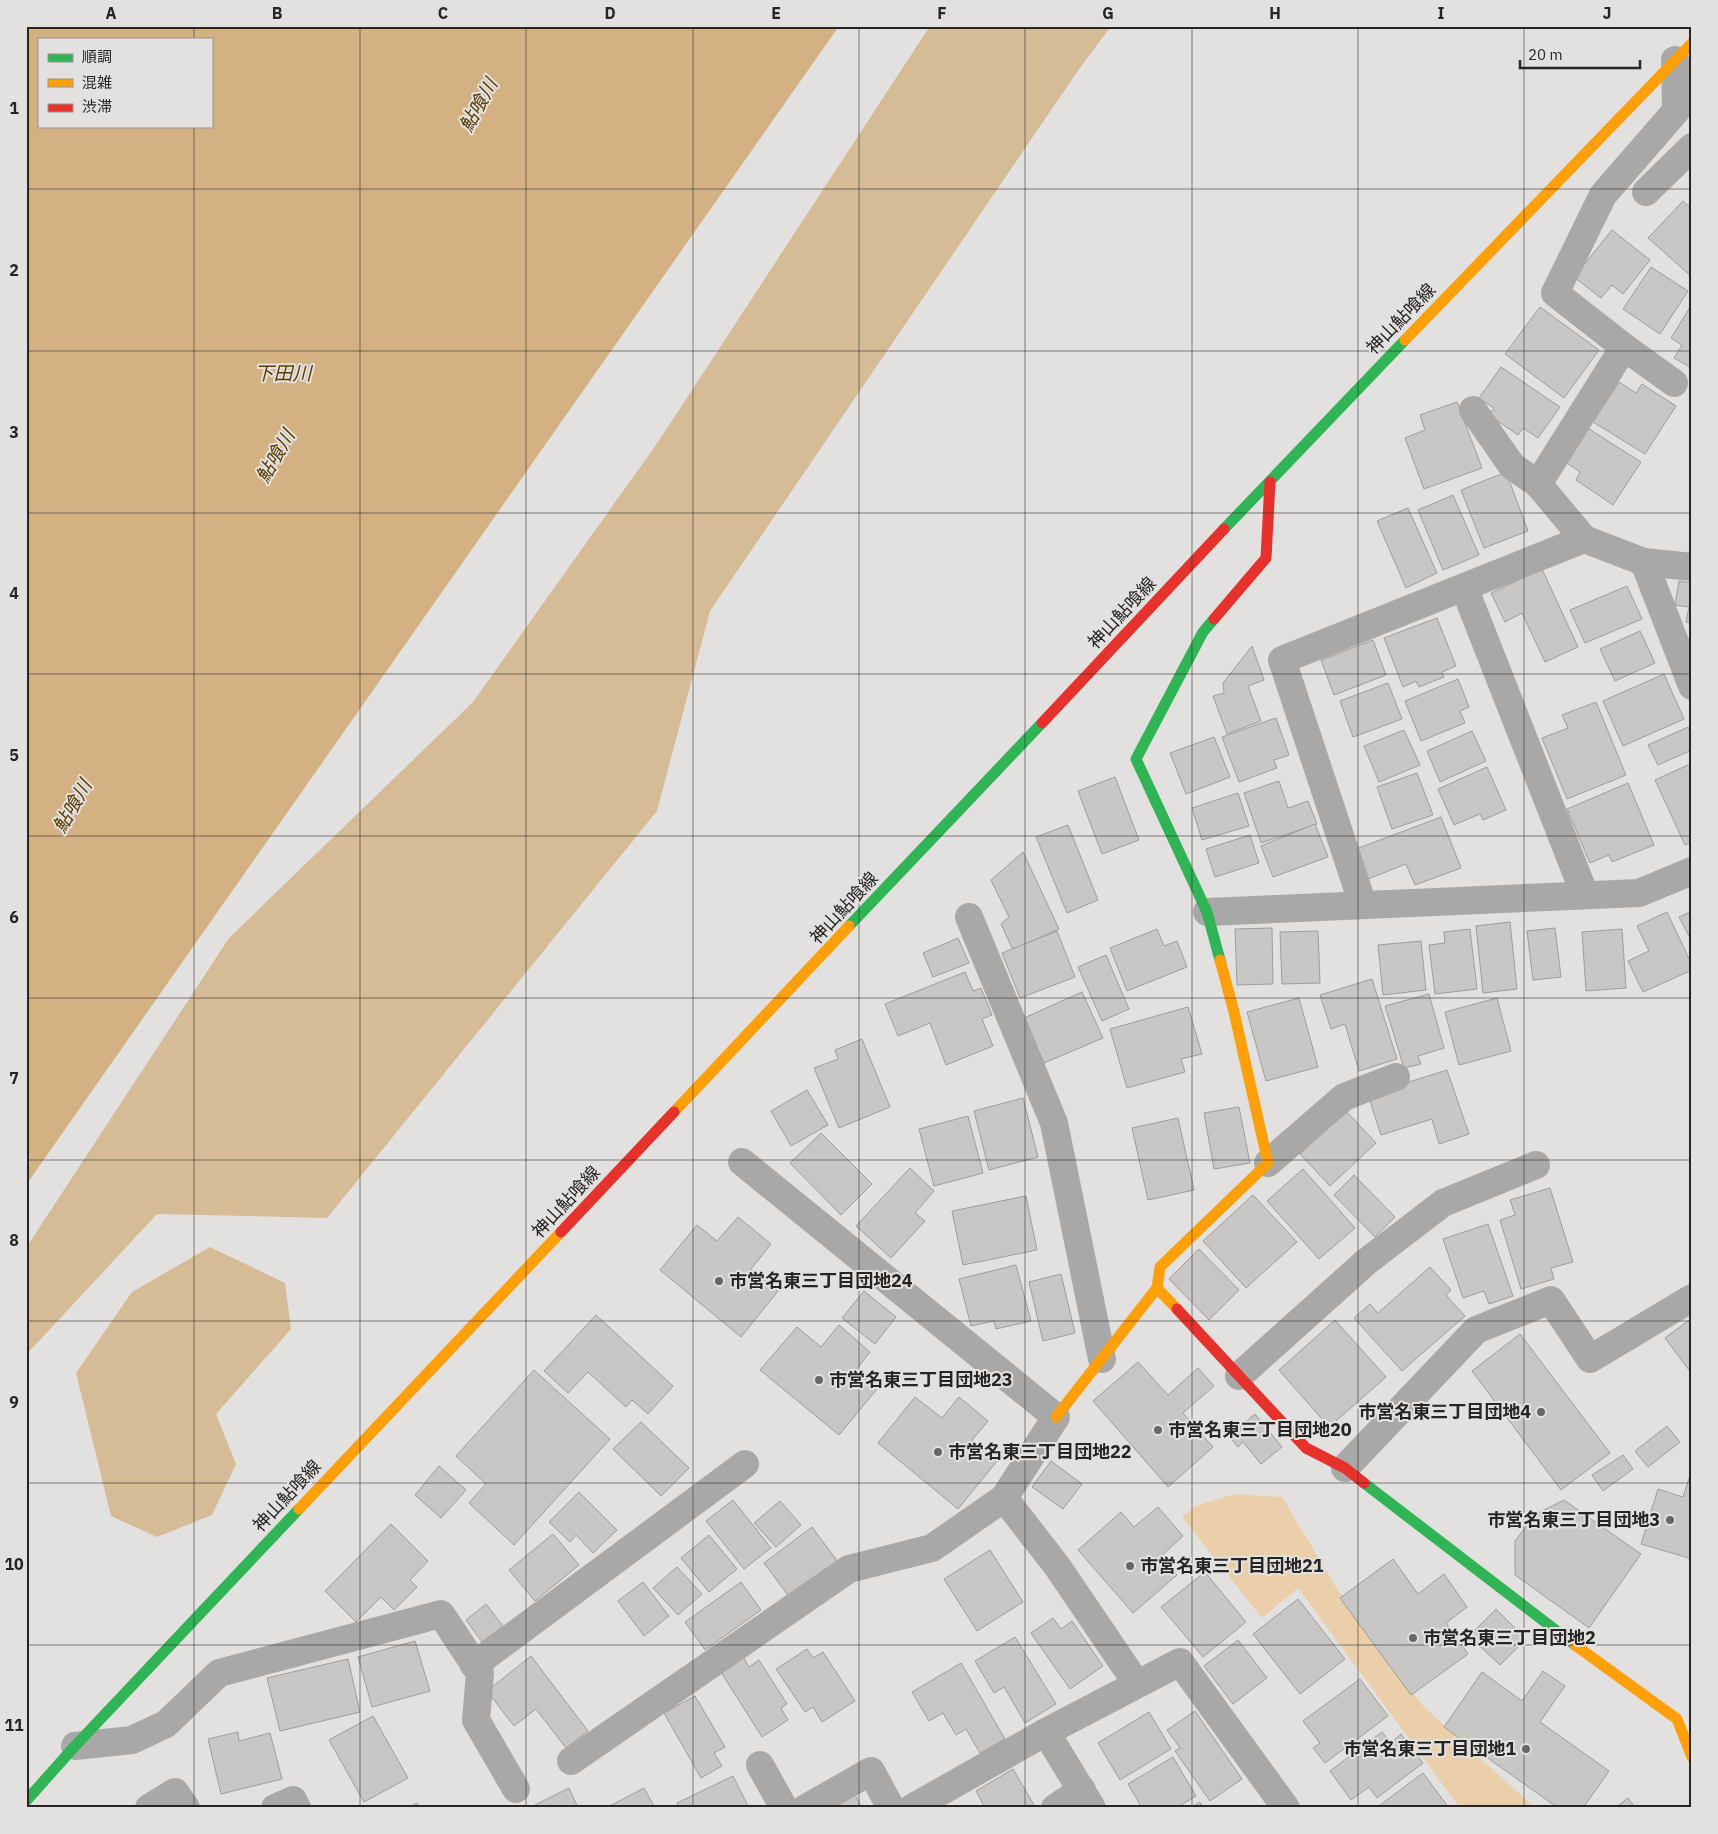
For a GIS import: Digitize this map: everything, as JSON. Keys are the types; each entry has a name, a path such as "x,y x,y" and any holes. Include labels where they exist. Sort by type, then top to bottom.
{"main road":[{"name":"神山鮎喰線","path":"26,1801 75,1746 1270,482 1684,51"},
{"path":"1056,1417 1156,1288 1160,1267 1268,1164 1234,1012 1207,912 1136,759 1204,632 1266,558 1270,482"},
{"path":"1156,1288 1306,1448 1345,1468 1538,1618 1676,1718 1686,1721 1692,1757"}],"street":[{"path":"1674,383 1555,293 1603,196 1676,111 1684,51"},
{"path":"1646,192 1692,147"},
{"path":"1538,484 1624,347"},
{"path":"1472,410 1512,466 1538,484 1584,539 1644,562 1692,567"},
{"path":"1363,905 1282,660 1584,539"},
{"path":"1644,562 1692,686"},
{"path":"1464,587 1585,895"},
{"path":"1207,912 1639,893 1692,871"},
{"path":"969,917 1054,1123 1102,1358"},
{"path":"1268,1164 1344,1097 1396,1077"},
{"path":"571,1761 849,1570 932,1548 1004,1498 1056,1417 742,1162"},
{"path":"1239,1376 1366,1262 1443,1203 1536,1165"},
{"path":"1345,1468 1476,1330 1551,1300 1590,1359 1692,1298"},
{"path":"474,1664 745,1464"},
{"path":"1004,1498 1057,1566 1137,1684"},
{"path":"75,1746 132,1740 166,1724 219,1673 441,1614 480,1673 476,1720 516,1789"},
{"path":"912,1808 1046,1732 1180,1662 1286,1808"},
{"path":"1046,1732 1087,1799 1055,1808"},
{"path":"760,1765 784,1808"},
{"path":"806,1808 871,1771 892,1808"},
{"path":"149,1808 175,1792 186,1808"},
{"path":"275,1808 292,1800 297,1808"}],"shaded area":[{"path":"930,26 1111,26 1077,72 710,611 657,811 327,1218 157,1214 26,1355 26,1248 229,938 473,702 658,442"},
{"path":"210,1247 285,1283 291,1329 216,1414 236,1464 212,1515 157,1537 111,1516 76,1373 132,1292"},
{"path":"1234,1494 1282,1497 1337,1589 1423,1706 1535,1808 1460,1808 1298,1588 1262,1618 1182,1517 1196,1506"}],"water":[{"name":"下田川","path":"26,26 839,26 26,1185"}],"building":[{"path":"1683,201 1692,209 1692,277 1648,238"},
{"path":"1612,230 1650,260 1623,294 1612,285 1601,298 1574,277"},
{"path":"1651,267 1688,291 1660,334 1623,309"},
{"path":"1692,304 1692,368 1674,358 1682,345 1671,338"},
{"path":"1540,307 1599,350 1564,398 1505,354"},
{"path":"1501,367 1560,407 1538,438 1523,428 1518,435 1489,415 1494,408 1479,398"},
{"path":"1619,382 1636,393 1642,384 1676,406 1645,454 1593,422"},
{"path":"1457,402 1482,468 1424,489 1405,438 1425,430 1420,415"},
{"path":"1586,427 1641,462 1613,505 1576,480 1580,472 1564,461"},
{"path":"1506,472 1528,531 1484,548 1461,490"},
{"path":"1453,495 1479,555 1443,570 1418,510"},
{"path":"1408,508 1437,573 1406,588 1377,521"},
{"path":"1542,569 1578,647 1545,662 1522,613 1505,622 1491,593"},
{"path":"1679,581 1692,583 1692,623 1686,622 1689,607 1675,605"},
{"path":"1627,586 1642,619 1585,643 1570,610"},
{"path":"1437,618 1456,666 1442,672 1444,677 1419,687 1416,681 1403,687 1384,638"},
{"path":"1640,631 1655,663 1615,681 1600,649"},
{"path":"1373,640 1386,675 1334,695 1321,660"},
{"path":"1252,646 1264,680 1248,686 1261,721 1227,734 1213,696 1224,693 1223,683"},
{"path":"1664,674 1684,719 1623,746 1603,701"},
{"path":"1458,679 1469,707 1460,711 1465,723 1421,741 1405,701"},
{"path":"1388,683 1402,719 1353,737 1340,701"},
{"path":"1596,702 1626,775 1567,799 1542,738 1568,728 1562,715"},
{"path":"1276,718 1289,755 1274,760 1277,768 1239,782 1222,737"},
{"path":"1688,727 1692,736 1692,750 1658,765 1648,745"},
{"path":"1404,730 1420,765 1379,782 1364,746"},
{"path":"1472,731 1486,761 1440,782 1427,751"},
{"path":"1214,737 1230,777 1186,794 1170,753"},
{"path":"1692,763 1692,842 1685,845 1655,780"},
{"path":"1487,767 1506,810 1483,820 1480,814 1454,825 1438,789"},
{"path":"1417,773 1433,815 1392,829 1377,787"},
{"path":"1115,777 1139,840 1102,854 1078,791"},
{"path":"1279,781 1288,808 1308,801 1317,824 1261,843 1244,793"},
{"path":"1628,783 1654,845 1612,862 1609,855 1590,863 1567,809"},
{"path":"1238,793 1249,826 1202,840 1192,808"},
{"path":"1441,817 1461,868 1415,885 1406,864 1368,879 1356,849"},
{"path":"1315,824 1328,857 1273,877 1261,846"},
{"path":"1068,825 1098,900 1067,913 1036,837"},
{"path":"1250,835 1259,863 1215,877 1206,849"},
{"path":"1023,852 1059,929 1013,950 1001,924 1009,917 991,880"},
{"path":"1692,911 1692,942 1679,917"},
{"path":"1667,912 1692,965 1692,970 1643,992 1628,961 1649,951 1637,926"},
{"path":"1510,922 1517,989 1483,993 1476,926"},
{"path":"1272,928 1273,984 1237,985 1235,929"},
{"path":"1555,928 1561,977 1533,980 1527,931"},
{"path":"1157,929 1164,946 1177,941 1187,967 1127,991 1110,948"},
{"path":"1470,929 1477,989 1435,994 1429,945 1445,943 1444,932"},
{"path":"1622,929 1626,988 1586,991 1582,932"},
{"path":"1057,931 1075,977 1020,998 1002,953"},
{"path":"1318,931 1320,983 1282,984 1280,932"},
{"path":"958,938 969,963 933,977 923,953"},
{"path":"1421,941 1426,990 1383,995 1378,945"},
{"path":"1106,955 1129,1009 1102,1021 1078,967"},
{"path":"965,972 973,991 981,988 992,1015 982,1019 993,1046 946,1065 930,1023 898,1036 885,1004"},
{"path":"1372,979 1397,1059 1359,1071 1345,1024 1331,1029 1320,995"},
{"path":"1082,992 1103,1038 1044,1063 1024,1018"},
{"path":"1429,994 1444,1048 1418,1056 1421,1064 1404,1068 1385,1006"},
{"path":"1299,998 1318,1067 1266,1081 1247,1012"},
{"path":"1497,998 1511,1051 1459,1065 1445,1012"},
{"path":"1188,1007 1202,1054 1181,1059 1185,1072 1127,1088 1110,1029"},
{"path":"862,1039 890,1107 839,1128 814,1068 838,1059 835,1050"},
{"path":"1447,1070 1469,1134 1439,1144 1432,1119 1381,1135 1368,1095"},
{"path":"807,1090 828,1125 791,1146 771,1111"},
{"path":"1023,1098 1038,1157 989,1170 974,1111"},
{"path":"1239,1107 1250,1163 1214,1169 1204,1113"},
{"path":"1346,1111 1376,1143 1330,1186 1300,1154"},
{"path":"968,1116 983,1173 934,1186 919,1129"},
{"path":"1178,1118 1194,1190 1148,1200 1132,1128"},
{"path":"821,1133 872,1184 841,1215 790,1163"},
{"path":"910,1168 934,1191 915,1213 925,1221 891,1258 856,1226"},
{"path":"1303,1169 1355,1228 1319,1259 1267,1201"},
{"path":"1354,1175 1395,1217 1375,1237 1334,1195"},
{"path":"1550,1188 1573,1262 1551,1268 1554,1279 1521,1289 1500,1220 1515,1215 1510,1200"},
{"path":"1253,1195 1297,1242 1246,1288 1203,1241"},
{"path":"1026,1196 1037,1250 963,1265 952,1211"},
{"name":"市営名東三丁目団地24","path":"738,1217 771,1244 751,1269 778,1291 741,1337 660,1270 697,1225 717,1241"},
{"path":"1488,1224 1513,1296 1489,1304 1484,1291 1463,1298 1443,1239"},
{"path":"1199,1249 1239,1290 1209,1320 1169,1279"},
{"path":"1016,1265 1031,1321 996,1329 994,1321 971,1326 959,1279"},
{"path":"1430,1267 1451,1290 1446,1295 1465,1316 1402,1371 1354,1318 1370,1304 1378,1313"},
{"path":"1061,1274 1075,1333 1043,1341 1029,1282"},
{"path":"864,1291 896,1317 875,1344 842,1318"},
{"path":"596,1315 673,1386 648,1414 632,1400 626,1407 588,1372 568,1393 544,1371"},
{"path":"1692,1318 1692,1374 1665,1338"},
{"path":"1335,1320 1386,1377 1329,1427 1279,1370"},
{"name":"市営名東三丁目団地23","path":"839,1325 870,1352 855,1371 877,1389 839,1435 760,1370 797,1327 821,1347"},
{"name":"市営名東三丁目団地4","path":"1520,1334 1610,1453 1561,1490 1472,1371"},
{"name":"市営名東三丁目団地20","path":"1138,1362 1168,1395 1198,1368 1214,1386 1183,1413 1213,1447 1168,1487 1093,1401"},
{"path":"534,1370 610,1439 514,1545 469,1503 486,1484 456,1456"},
{"name":"市営名東三丁目団地22","path":"915,1397 942,1418 959,1397 988,1421 972,1440 997,1461 958,1509 878,1443"},
{"path":"1255,1414 1282,1447 1261,1464 1243,1442 1238,1447 1229,1436"},
{"path":"641,1422 689,1468 661,1496 613,1449"},
{"path":"1667,1426 1680,1442 1648,1467 1635,1451"},
{"path":"1623,1455 1633,1469 1603,1491 1592,1475"},
{"path":"1051,1461 1082,1484 1063,1509 1032,1487"},
{"path":"439,1466 466,1490 441,1518 415,1495"},
{"name":"市営名東三丁目団地3","path":"1692,1469 1692,1559 1641,1544 1658,1489 1683,1497"},
{"path":"579,1492 617,1530 593,1553 576,1535 570,1542 549,1522"},
{"path":"733,1500 771,1548 744,1569 706,1521"},
{"path":"1564,1500 1641,1554 1589,1628 1515,1575 1515,1541 1536,1514"},
{"path":"780,1501 801,1525 776,1547 754,1523"},
{"name":"市営名東三丁目団地21","path":"1158,1507 1183,1536 1161,1556 1177,1575 1133,1613 1078,1550 1121,1512 1134,1527"},
{"path":"391,1524 428,1561 410,1580 417,1587 394,1610 381,1597 356,1622 325,1591"},
{"path":"812,1527 838,1562 790,1598 764,1563"},
{"path":"553,1534 579,1565 535,1601 509,1570"},
{"path":"709,1535 737,1569 709,1592 681,1558"},
{"path":"990,1550 1023,1602 977,1631 944,1579"},
{"name":"市営名東三丁目団地2","path":"1393,1559 1418,1594 1444,1574 1467,1607 1446,1623 1468,1654 1411,1695 1340,1598"},
{"path":"677,1567 702,1594 678,1615 653,1588"},
{"path":"1205,1572 1246,1622 1203,1657 1161,1607"},
{"path":"643,1582 669,1616 644,1636 618,1601"},
{"path":"741,1582 761,1610 705,1650 685,1622"},
{"path":"1298,1599 1345,1659 1300,1694 1253,1634"},
{"path":"486,1604 503,1626 482,1642 466,1620"},
{"path":"1496,1609 1526,1639 1500,1665 1469,1636"},
{"path":"1053,1618 1061,1629 1072,1621 1103,1666 1070,1689 1031,1633"},
{"path":"1015,1637 1056,1704 1025,1723 1004,1687 994,1693 975,1661"},
{"path":"1238,1640 1267,1678 1233,1704 1204,1666"},
{"path":"415,1641 430,1691 372,1707 358,1657"},
{"path":"807,1649 813,1658 823,1652 855,1701 822,1722 813,1707 805,1712 776,1669"},
{"path":"742,1655 749,1667 759,1660 787,1704 781,1708 788,1720 762,1737 719,1669"},
{"path":"531,1656 588,1731 566,1748 536,1709 514,1726 487,1691"},
{"path":"348,1659 360,1712 280,1731 267,1678"},
{"path":"961,1663 1005,1739 980,1753 966,1729 956,1735 943,1713 929,1721 912,1692"},
{"name":"市営名東三丁目団地1","path":"1543,1671 1565,1686 1540,1722 1609,1771 1583,1808 1558,1808 1444,1727 1482,1672 1522,1701"},
{"path":"1360,1679 1388,1716 1325,1763 1313,1748 1320,1743 1303,1721"},
{"path":"695,1696 725,1747 714,1753 722,1766 701,1778 664,1713"},
{"path":"1195,1711 1242,1779 1210,1801 1175,1751 1180,1748 1167,1730"},
{"path":"1149,1712 1171,1749 1120,1780 1098,1743"},
{"path":"373,1716 408,1778 364,1802 329,1740"},
{"path":"238,1732 239,1741 270,1733 282,1779 221,1794 208,1739"},
{"path":"1382,1732 1391,1743 1401,1734 1423,1763 1377,1798 1369,1787 1351,1800 1330,1771"},
{"path":"1173,1757 1196,1796 1176,1808 1142,1808 1128,1784"},
{"path":"1013,1769 1034,1805 1030,1808 985,1808 976,1791"},
{"path":"1423,1773 1449,1808 1376,1808"},
{"path":"733,1776 748,1806 744,1808 679,1808 677,1803"},
{"path":"569,1788 578,1808 536,1808 535,1805"},
{"path":"644,1788 655,1808 606,1808"},
{"path":"853,1791 862,1808 821,1808"},
{"path":"1628,1798 1635,1808 1615,1808"},
{"path":"1200,1802 1203,1808 1190,1808"},
{"path":"417,1803 419,1808 407,1808"}],"traffic: fast":[{"path":"1224,529 1405,340"},
{"path":"1214,619 1203,632 1136,759 1207,912 1220,960"},
{"path":"849,926 1042,723"},
{"path":"1364,1483 1575,1645"},
{"path":"26,1801 75,1746 299,1509"}],"traffic: slow":[{"path":"1405,340 1692,43"},
{"path":"674,1112 849,926"},
{"path":"1157,1288 1160,1267 1268,1163 1234,1012 1220,960"},
{"path":"299,1509 561,1232"},
{"path":"1056,1417 1157,1288 1177,1309"},
{"path":"1575,1645 1677,1719 1692,1757"}],"traffic: jam":[{"path":"1214,619 1266,558 1270,482"},
{"path":"1042,723 1224,529"},
{"path":"561,1232 674,1112"},
{"path":"1177,1309 1306,1448 1345,1468 1364,1483"}],"place":[{"name":"市営名東三丁目団地24","path":"719,1281"},
{"name":"市営名東三丁目団地23","path":"819,1380"},
{"name":"市営名東三丁目団地4","path":"1541,1412"},
{"name":"市営名東三丁目団地20","path":"1158,1430"},
{"name":"市営名東三丁目団地22","path":"938,1452"},
{"name":"市営名東三丁目団地3","path":"1670,1520"},
{"name":"市営名東三丁目団地21","path":"1130,1566"},
{"name":"市営名東三丁目団地2","path":"1413,1638"},
{"name":"市営名東三丁目団地1","path":"1526,1749"}],"water label":[{"name":"鮎喰川","path":"478,105"},
{"name":"鮎喰川","path":"275,456"},
{"name":"鮎喰川","path":"72,806"}]}
